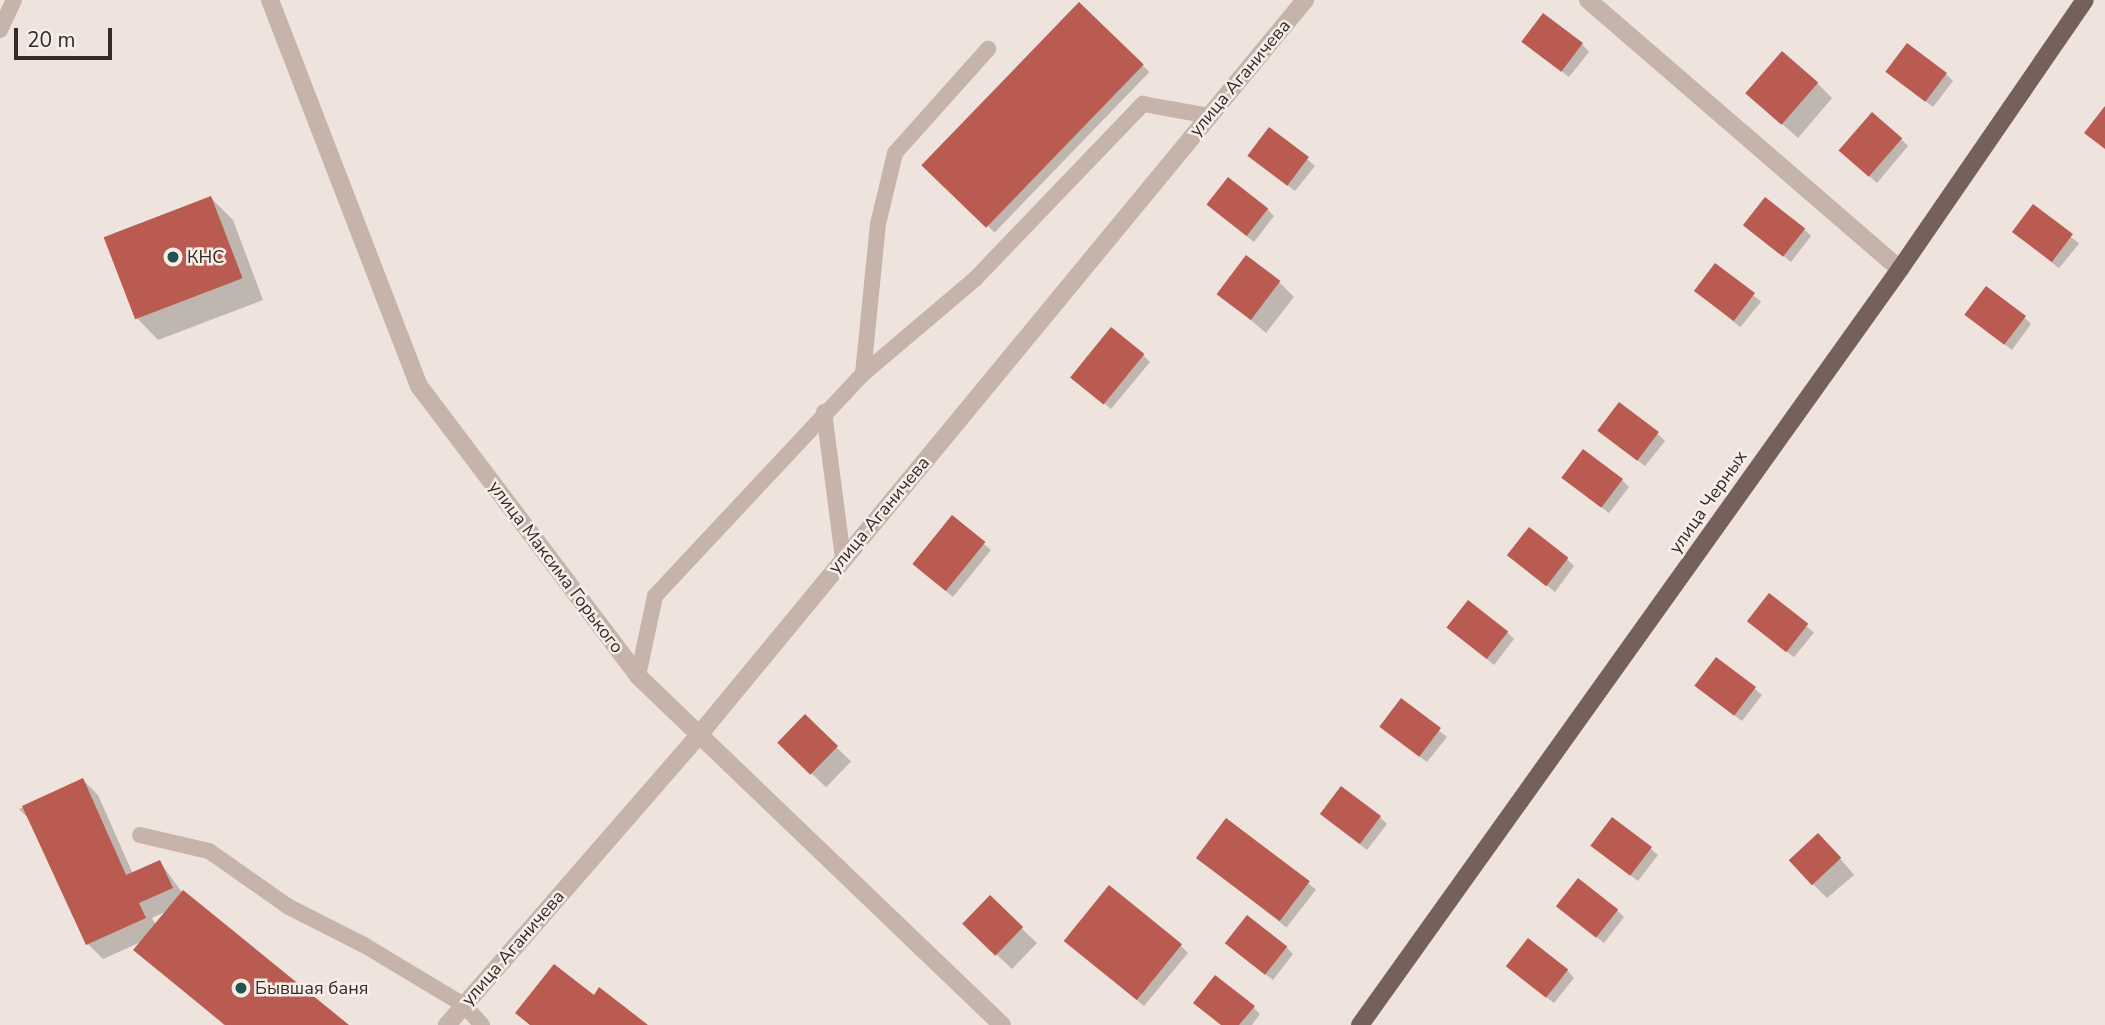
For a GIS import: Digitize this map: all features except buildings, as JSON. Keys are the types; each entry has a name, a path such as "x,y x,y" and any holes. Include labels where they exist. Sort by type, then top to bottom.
{"main road":[{"name":"улица Черных","path":"1360,1025 1900,269 2085,0"}],"street":[{"name":"улица Максима Горького","path":"270,0 419,386 638,676 1002,1025"},
{"name":"улица Аганичева","path":"447,1025 699,735 1305,0"},
{"path":"1588,0 1900,269"}],"lane":[{"path":"0,30 14,0"},
{"path":"863,374 878,223 895,153 988,49"},
{"path":"638,676 655,596 824,412 863,374 975,279 1136,109 1143,104 1209,116"},
{"path":"824,412 843,558"},
{"path":"140,835 209,851 289,907 364,945 464,1005 482,1025"}],"place":[{"name":"КНС","path":"173,257"},
{"name":"Бывшая баня","path":"241,988"}]}
